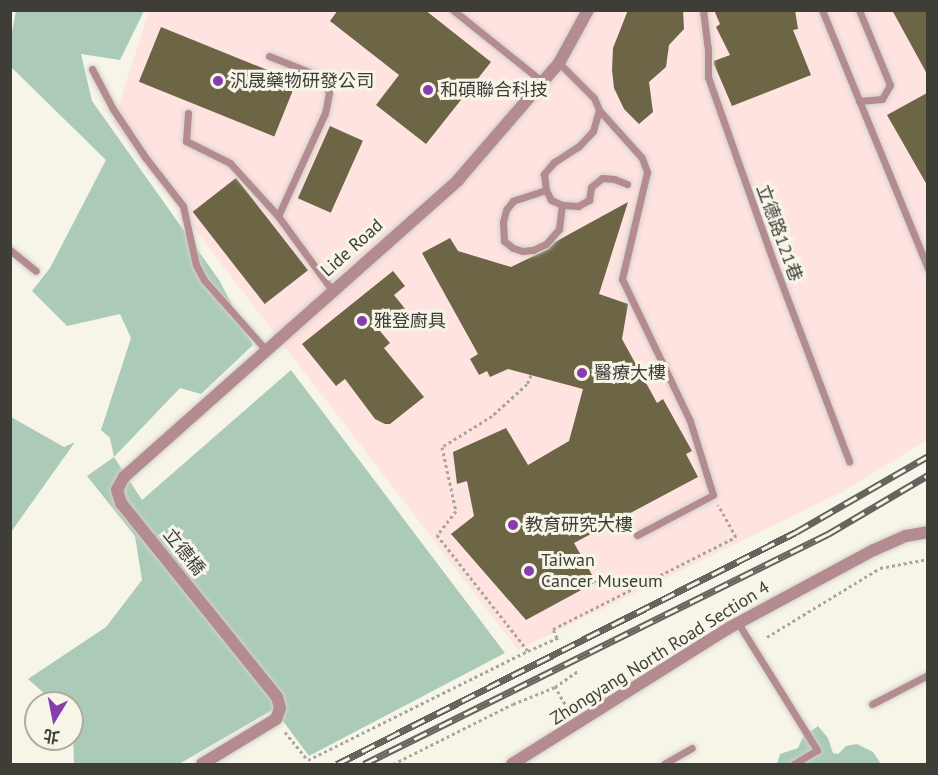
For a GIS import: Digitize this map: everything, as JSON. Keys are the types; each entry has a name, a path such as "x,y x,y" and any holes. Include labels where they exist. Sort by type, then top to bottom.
{"street":[{"name":"Lide Road","path":"117,490 124,477 458,180 559,63 588,10"},
{"name":"立德橋","path":"117,490 121,503 277,697 280,708 276,719 202,765"},
{"name":"Zhongyang North Road Section 4","path":"512,765 738,623 874,550 906,536 927,532"}],"lane":[{"path":"453,10 543,82"},
{"name":"立德路121巷","path":"703,10 708,48 708,77 775,266 849,461"},
{"path":"822,10 927,269"},
{"path":"859,10 890,85 882,99 859,101"},
{"path":"269,56 322,77 329,93 325,113 278,216"},
{"path":"559,63 594,98 599,110 642,158 647,172 622,279 690,422 713,495 637,535"},
{"path":"92,69 113,109 183,206 195,265 204,280 265,350"},
{"path":"599,110 593,131 579,146 554,162 544,174 546,190 551,200 562,205 578,206 589,201 591,187 602,178 614,179 627,184"},
{"path":"188,113 186,141 230,163 278,216 332,290"},
{"path":"546,190 513,201 506,210 502,222 504,241 522,251 533,250 546,244 559,229 562,205"},
{"path":"10,250 36,271"},
{"path":"738,623 817,750 794,765"},
{"path":"872,704 927,675"},
{"path":"664,765 692,748"}],"path":[{"path":"528,651 437,535 456,511 442,447 492,416 528,384 531,375"},
{"path":"285,732 308,760 559,637 553,628 736,537 713,495"},
{"path":"767,637 880,568 927,559"},
{"path":"393,765 513,704 555,687 578,671"},
{"path":"555,687 565,704"}],"shaded area":[{"path":"149,11 927,11 927,440 844,491 518,650 113,123"}],"green space":[{"path":"16,11 144,11 120,60 81,54 92,101 219,280 253,345 201,394 180,388 114,457 110,438 101,430 131,338 120,314 67,326 32,291 50,268 106,160 11,67 11,37"},
{"path":"291,370 505,653 309,756 274,709 179,764 74,764 74,751 84,751 84,691 42,691 28,679 106,627 142,580 135,536 87,476 114,457 142,500"},
{"path":"11,417 64,447 75,442 11,532"},
{"path":"818,726 828,738 833,753 838,754 846,746 857,744 873,752 881,764 777,764 780,754 798,748 803,737"}],"building":[{"name":"和碩聯合科技","path":"338,10 425,10 491,62 426,144 376,105 399,75 330,21"},
{"path":"628,10 683,10 684,29 669,45 666,67 649,82 653,112 639,124 624,109 614,88 612,70 613,48"},
{"path":"714,10 795,10 798,29 793,30 811,75 732,106 714,64 714,61 730,55 716,27 720,24"},
{"path":"892,10 927,10 927,74"},
{"name":"汎晟藥物研發公司","path":"161,27 296,82 274,136 139,82"},
{"path":"927,93 927,185 887,115"},
{"path":"330,126 363,141 331,213 298,198"},
{"path":"236,178 308,270 265,304 193,212"},
{"name":"醫療大樓","path":"628,202 599,294 628,304 622,339 657,403 663,399 692,451 686,454 698,477 574,543 596,582 526,620 451,534 474,516 467,481 457,484 453,452 506,428 528,465 569,441 583,389 508,369 490,377 487,371 479,375 470,359 478,354 422,253 450,238 458,251 511,267 548,249 555,242"},
{"name":"雅登廚具","path":"393,271 405,286 394,295 406,310 380,331 390,343 384,348 424,397 390,424 385,424 375,419 345,379 336,386 302,344"}],"railway":[{"path":"337,764 796,532 928,456"},
{"path":"364,764 828,534 928,475"}],"place":[{"name":"汎晟藥物研發公司","path":"218,81"},
{"name":"和碩聯合科技","path":"428,90"},
{"name":"雅登廚具","path":"362,321"},
{"name":"醫療大樓","path":"582,373"},
{"name":"教育研究大樓","path":"513,525"},
{"name":"Taiwan Cancer Museum","path":"529,571"}]}
